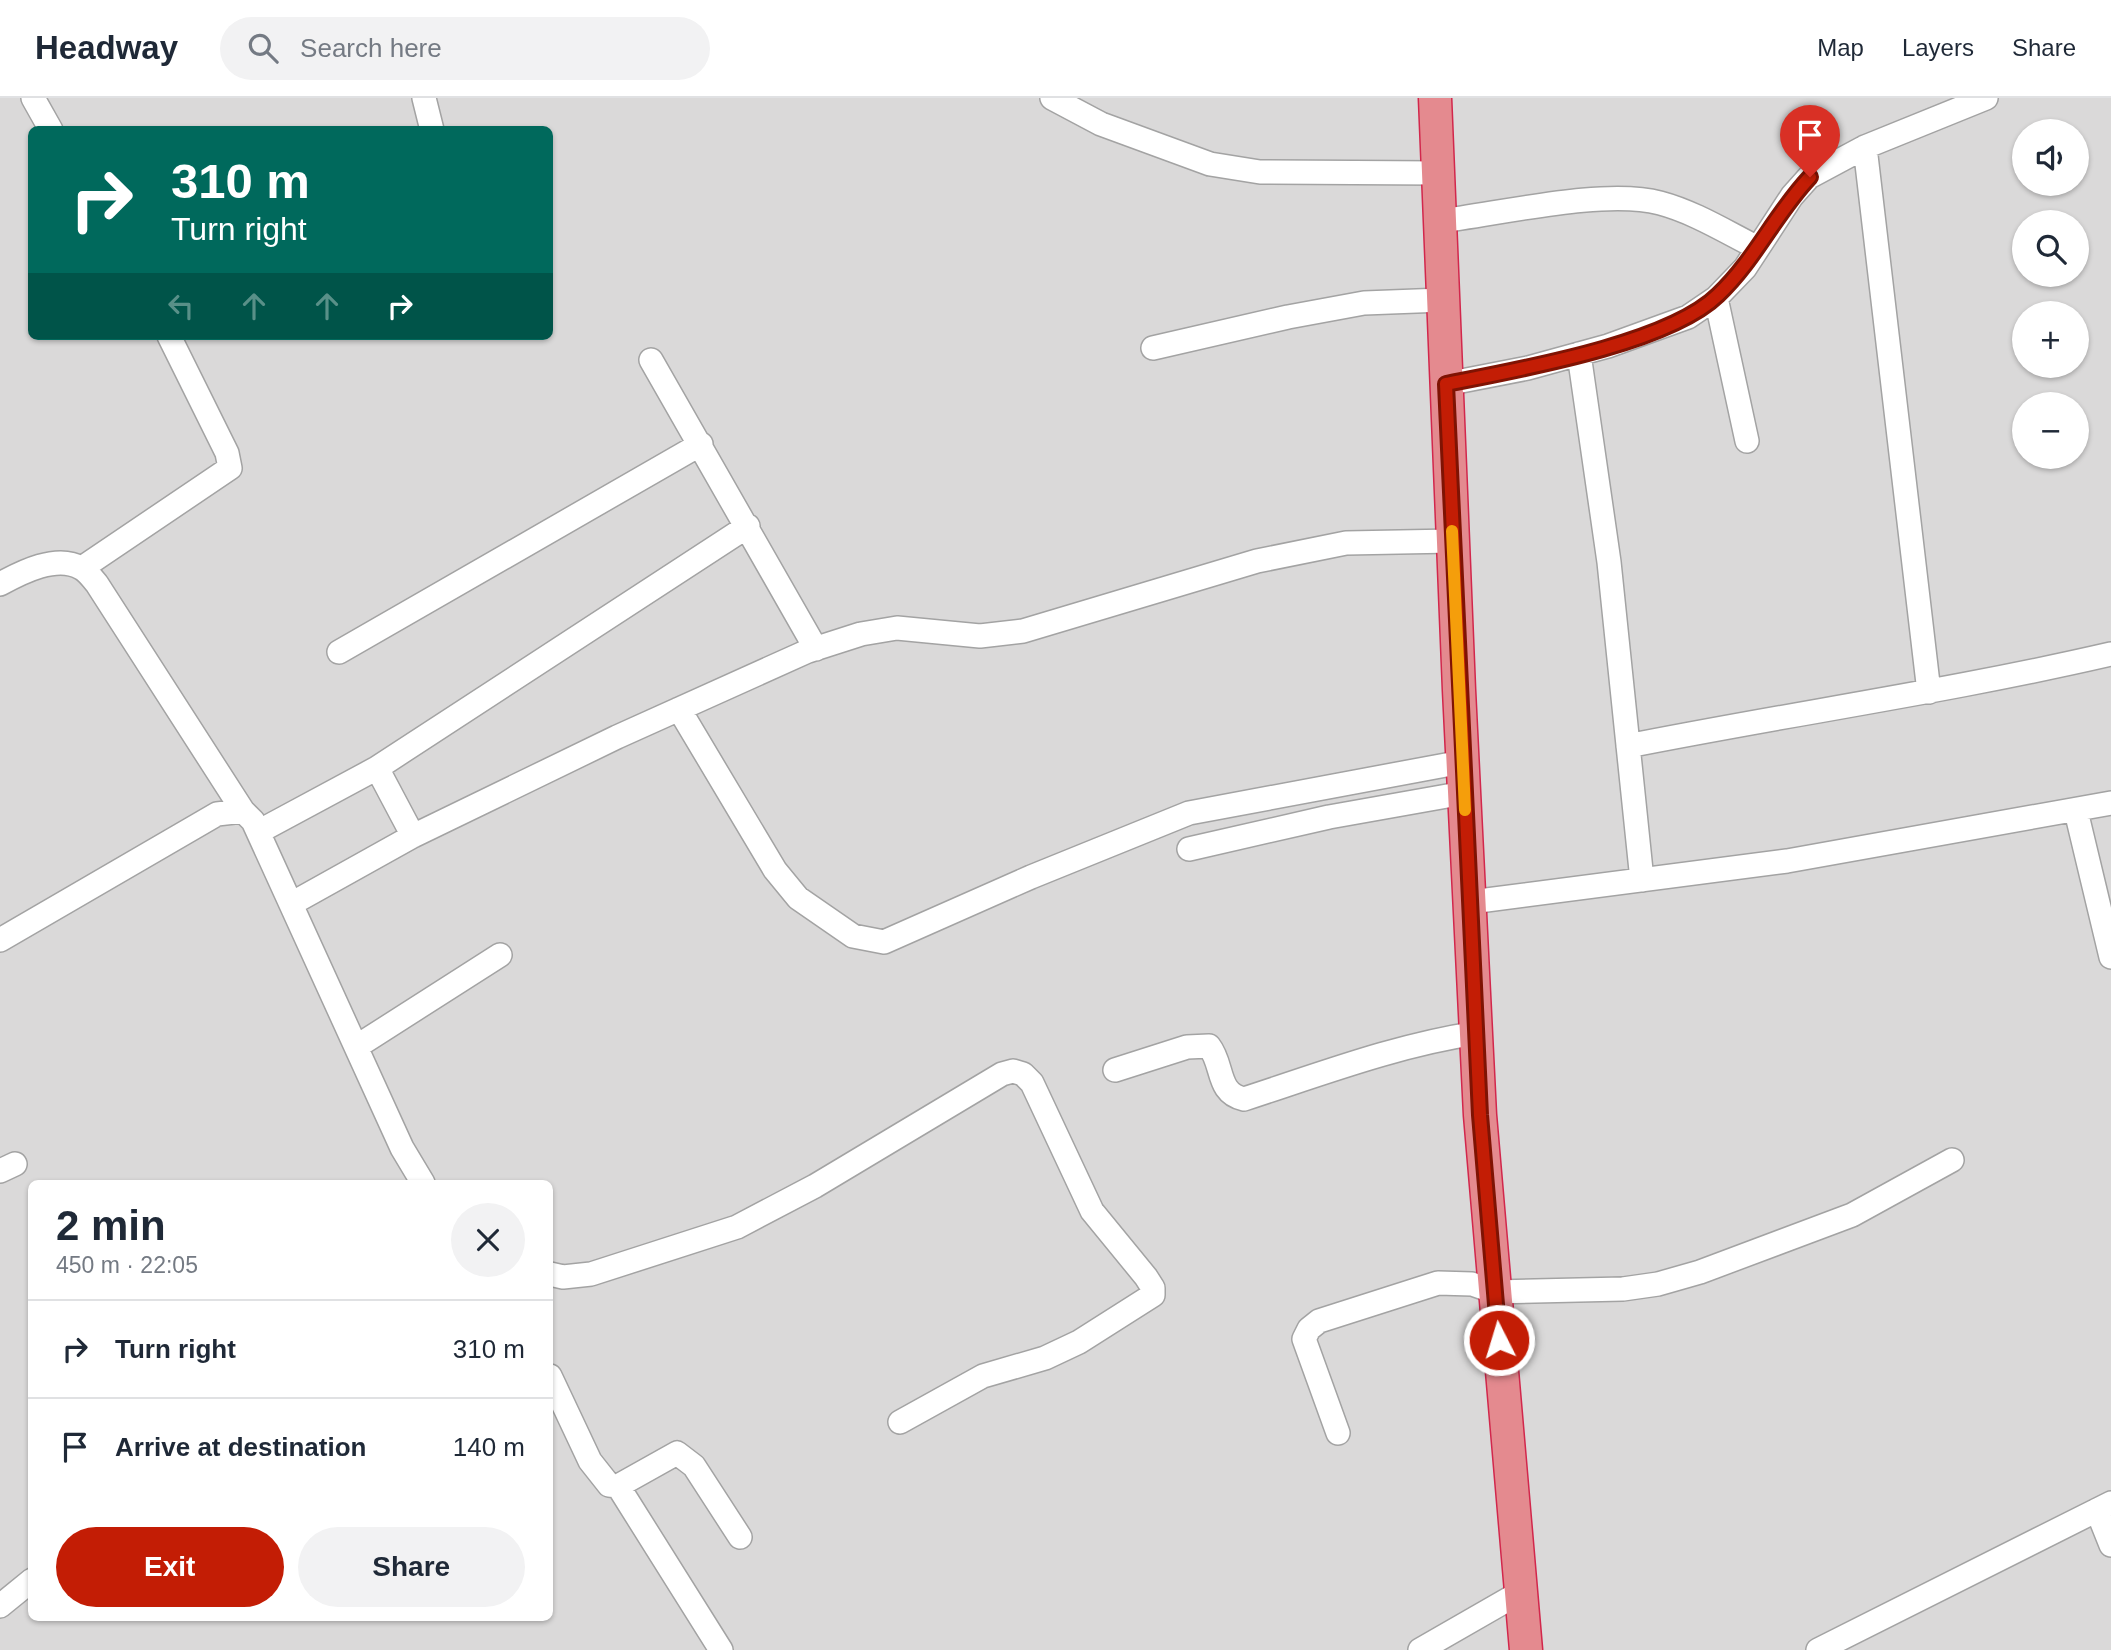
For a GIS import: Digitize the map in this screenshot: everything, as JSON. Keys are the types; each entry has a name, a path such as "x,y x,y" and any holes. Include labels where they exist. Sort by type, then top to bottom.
{"highway":[{"path":"1434,98 1462,762 1477,1033 1495,1292 1526,1650"}],"street":[{"path":"33,98 49,126"},
{"path":"424,98 431,126"},
{"path":"1052,98 1101,124 1210,164 1260,173 1438,173"},
{"path":"1446,384 1579,354 1688,317 1716,298 1745,268 1792,196 1810,177 1865,147 1986,98"},
{"path":"1865,147 1929,692"},
{"path":"1440,221 1584,201 1628,198 1685,211 1758,248"},
{"path":"1716,298 1747,441"},
{"path":"1153,348 1364,303 1443,300"},
{"path":"82,568 230,468 228,453 171,340"},
{"path":"1579,354 1609,562 1642,880"},
{"path":"652,360 816,649"},
{"path":"340,653 701,444"},
{"path":"258,832 377,768 748,526"},
{"path":"291,904 413,836 679,709 816,649 861,634 897,628 980,636 1023,631 1257,561 1346,543 1453,541"},
{"path":"0,584 42,566 62,562 82,568 97,584 243,811 253,821 401,1148 421,1180"},
{"path":"1628,746 1804,712 1929,692 2111,653"},
{"path":"679,709 775,870 798,898 853,936 884,942 1031,877 1189,813 1462,762"},
{"path":"377,768 413,836"},
{"path":"1189,849 1329,817 1464,793"},
{"path":"1471,902 1787,861 2111,803"},
{"path":"0,940 217,814 243,811"},
{"path":"2076,811 2111,957"},
{"path":"356,1048 500,955"},
{"path":"1115,1070 1187,1047 1209,1046 1214,1052 1224,1088 1232,1096 1244,1099 1380,1054 1439,1038 1477,1033"},
{"path":"553,1275 563,1277 591,1274 737,1227 815,1186 1002,1074 1013,1071 1023,1074 1041,1100 1092,1211 1146,1278 1153,1288 1153,1295 1079,1342 1045,1358 983,1376 900,1422"},
{"path":"1338,1433 1307,1354 1304,1339 1309,1329 1319,1321 1438,1283 1472,1284 1495,1292 1623,1289 1668,1281 1852,1215 1952,1160"},
{"path":"553,1382 590,1461 609,1485 618,1486 670,1455 686,1457 740,1537"},
{"path":"618,1486 721,1650"},
{"path":"1818,1650 2104,1507 2111,1545"},
{"path":"0,1606 28,1583"},
{"path":"1420,1650 1521,1591"}],"shaded area":[{"path":"0,98 2111,98 2111,1650 0,1650"}],"slow traffic":[{"path":"1452,531 1465,810"}],"route":[{"path":"1499,1340 1480,1115 1446,384 1528,368 1594,350 1688,317 1716,298 1745,268 1792,196 1810,177"}]}
